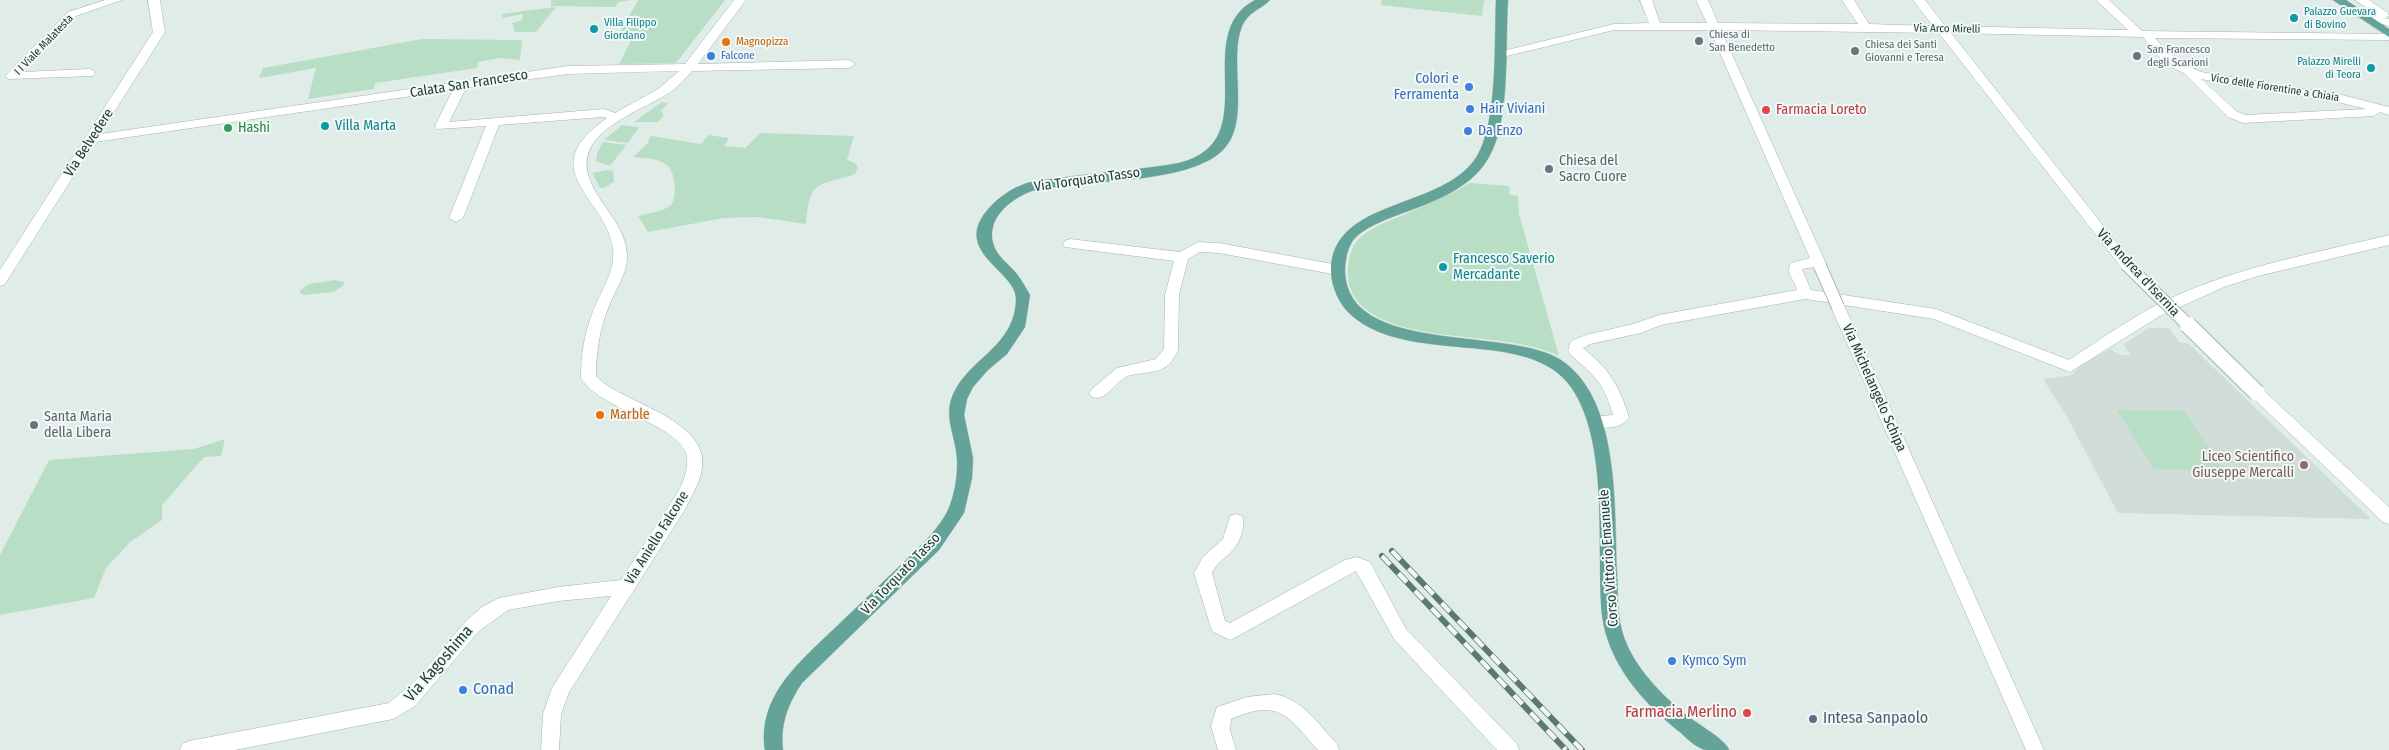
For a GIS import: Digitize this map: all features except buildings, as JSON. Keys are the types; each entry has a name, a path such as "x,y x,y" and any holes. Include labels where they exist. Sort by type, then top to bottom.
{"main road":[{"name":"Via Torquato Tasso","path":"774,750 772,733 775,713 784,694 796,677 933,546 958,508 964,478 965,458 956,415 959,399 968,383 983,366 1002,350 1020,323 1022,295 986,246 985,233 989,217 995,208 1006,199 1026,188 1177,168 1212,154 1227,135 1236,26 1245,11 1264,0"},
{"path":"1338,270 1340,256 1351,234 1371,221 1449,187 1471,172 1485,153 1492,135 1502,0"},
{"path":"2339,0 2389,36"},
{"name":"Corso Vittorio Emanuele","path":"1338,270 1342,294 1350,306 1376,324 1412,337 1520,351 1557,364 1572,377 1584,393 1595,421 1603,468 1611,610 1617,642 1638,676 1670,714 1686,729 1725,750"}],"street":[{"name":"I I Viale Malatesta","path":"89,73 12,76 72,14 116,0"},
{"name":"Via Belvedere","path":"0,281 159,32 158,15 154,0"},
{"name":"Via Aniello Falcone","path":"550,750 552,714 561,688 678,506 691,482 694,465 694,452 687,440 674,429 604,392 589,378 591,341 598,314 620,262 620,249 614,232 581,174 581,152 588,139 598,130 675,82 740,0"},
{"path":"1646,0 1656,27"},
{"name":"Via Michelangelo Schipa","path":"1702,0 2035,750"},
{"path":"1848,0 1866,28"},
{"name":"Via Andrea d'Isernia","path":"1919,0 2126,264 2389,517"},
{"name":"Vico delle Fiorentine a Chiaia","path":"2102,0 2167,58 2186,71 2205,77 2342,99 2388,111"},
{"path":"2361,0 2389,21"},
{"path":"2371,7 2389,13"},
{"path":"2356,12 2389,21"},
{"name":"Via Arco Mirelli","path":"1507,53 1607,28 1656,27 1714,26 2142,34 2389,36"},
{"name":"Calata San Francesco","path":"92,139 568,70 849,64"},
{"path":"2186,71 2232,114 2248,120 2388,111"},
{"path":"462,85 441,126 604,113 617,118"},
{"path":"456,218 494,121"},
{"path":"1595,421 1617,421 1621,417 1610,383 1594,365 1575,350 1578,343 1659,320 1805,294 1909,308 1936,314 2070,366 2155,312 2213,287 2255,272 2389,240"},
{"path":"1070,244 1182,257 1198,247 1219,248 1338,270"},
{"path":"1097,392 1122,372 1161,363 1170,350 1172,295 1182,257"},
{"path":"1805,294 1803,285 1795,271 1796,266 1819,264"},
{"path":"1236,521 1231,542 1209,562 1203,574 1218,626 1230,632 1350,565 1357,564 1364,567 1400,634 1510,750"},
{"name":"Via Kagoshima","path":"189,750 393,712 416,694 475,622 496,606 558,594 627,587"},
{"path":"1227,750 1220,726 1222,714 1250,705 1274,702 1290,708 1330,750"}],"shaded area":[{"path":"2149,328 2169,328 2179,342 2189,344 2371,519 2118,513 2065,413 2043,379 2072,375 2081,365 2110,349 2120,355 2130,355 2124,344"}],"green space":[{"path":"551,0 632,0 618,2 615,7 551,6"},
{"path":"638,0 725,0 676,63 619,64 635,33 617,38"},
{"path":"1382,0 1484,0 1482,16 1381,5"},
{"path":"556,7 536,32 515,32 512,23 522,20 523,14 503,18 502,14"},
{"path":"422,39 522,40 520,60 500,58 478,62 477,68 375,83 374,89 308,99 316,68 259,78 263,68"},
{"path":"662,102 668,103 661,111 664,115 658,122 634,122"},
{"path":"622,125 639,127 628,143 604,140"},
{"path":"760,133 854,136 847,160 855,163 858,167 855,174 824,183 813,191 806,224 758,217 724,218 648,232 638,216 660,211 671,205 675,190 674,178 667,165 655,160 633,157 647,144 651,136 701,144 708,135 729,138 724,146 745,148"},
{"path":"603,142 626,145 610,166 596,161 597,153"},
{"path":"613,171 614,182 604,188 600,188 592,173"},
{"path":"1470,183 1509,186 1510,195 1518,196 1519,214 1559,356 1535,347 1452,336 1404,327 1382,319 1364,308 1352,292 1348,272 1349,263 1352,248 1361,237 1380,225 1436,201"},
{"path":"335,280 344,282 343,286 333,292 304,295 300,293 300,290 309,284"},
{"path":"2117,410 2184,411 2223,471 2154,469"},
{"path":"225,439 221,456 204,457 162,505 162,520 130,542 106,568 94,598 0,615 0,555 49,460 194,449"}],"railway":[{"path":"1392,551 1582,750"},
{"path":"1382,556 1566,750"}],"place":[{"name":"Palazzo Guevara di Bovino","path":"2294,18"},
{"name":"Villa Filippo Giordano","path":"594,29"},
{"name":"Chiesa di San Benedetto","path":"1699,41"},
{"name":"Magnopizza","path":"726,42"},
{"name":"Chiesa dei Santi Giovanni e Teresa","path":"1855,51"},
{"name":"Falcone","path":"711,56"},
{"name":"San Francesco degli Scarioni","path":"2137,56"},
{"name":"Palazzo Mirelli di Teora","path":"2371,68"},
{"name":"Colori e Ferramenta","path":"1469,87"},
{"name":"Hair Viviani","path":"1470,109"},
{"name":"Farmacia Loreto","path":"1766,110"},
{"name":"Villa Marta","path":"325,126"},
{"name":"Hashi","path":"228,128"},
{"name":"Da Enzo","path":"1468,131"},
{"name":"Chiesa del Sacro Cuore","path":"1549,169"},
{"name":"Francesco Saverio Mercadante","path":"1443,267"},
{"name":"Marble","path":"600,415"},
{"name":"Santa Maria della Libera","path":"34,425"},
{"name":"Liceo Scientifico Giuseppe Mercalli","path":"2304,465"},
{"name":"Kymco Sym","path":"1672,661"},
{"name":"Conad","path":"463,690"},
{"name":"Farmacia Merlino","path":"1747,713"},
{"name":"Intesa Sanpaolo","path":"1813,719"}]}
